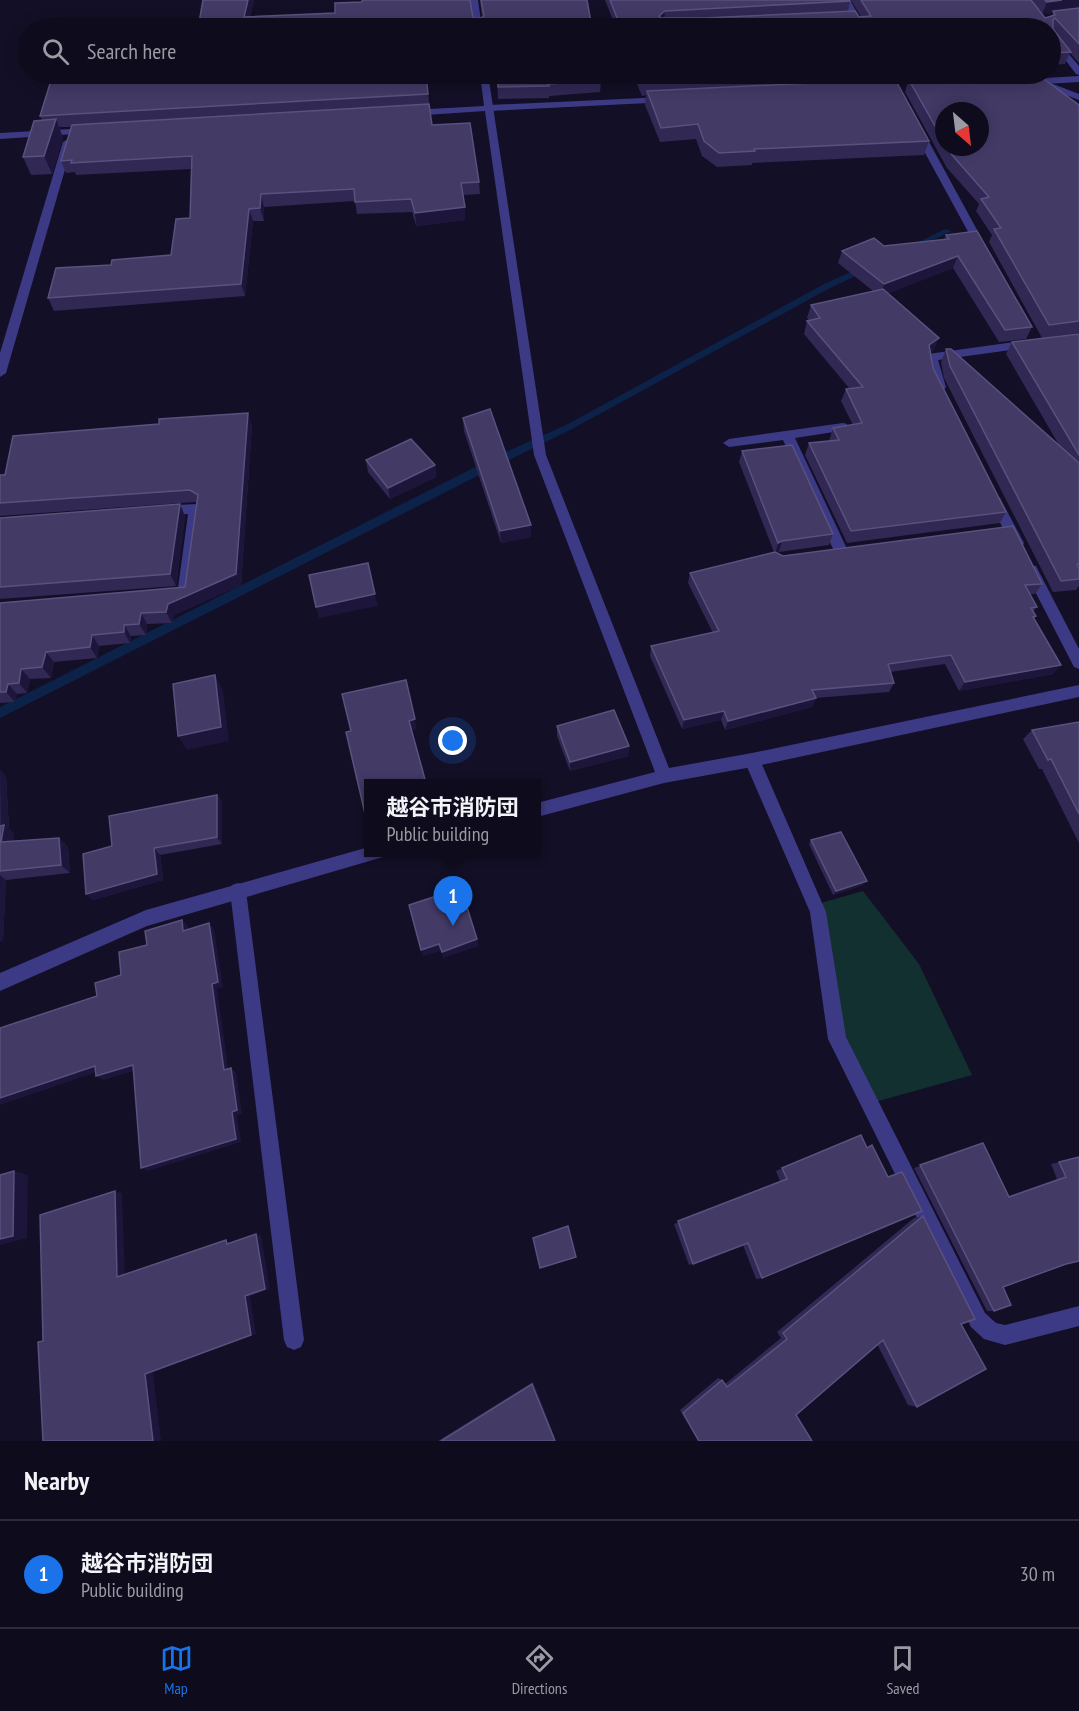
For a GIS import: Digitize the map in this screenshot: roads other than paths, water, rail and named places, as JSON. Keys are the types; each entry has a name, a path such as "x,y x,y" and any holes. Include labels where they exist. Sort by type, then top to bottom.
{"street":[{"path":"474,0 477,18"},
{"path":"846,0 856,18"},
{"path":"1061,48 1079,72"},
{"path":"1061,80 1079,80"},
{"path":"485,84 540,456 664,776"},
{"path":"893,84 906,109"},
{"path":"1045,84 1079,97"},
{"path":"883,89 907,88"},
{"path":"405,113 680,99"},
{"path":"912,119 988,258"},
{"path":"0,136 95,131"},
{"path":"0,373 71,132"},
{"path":"946,400 936,379 932,357 1037,343 1032,333"},
{"path":"729,443 843,427"},
{"path":"787,435 842,551"},
{"path":"988,486 1004,529 1079,663"},
{"path":"149,512 195,509 184,593 161,595"},
{"path":"541,809 664,776 1079,692"},
{"path":"752,760 818,912 837,1039 978,1320 991,1332 1005,1335 1079,1316"},
{"path":"0,982 146,918 364,856"},
{"path":"238,891 294,1340"}],"waterway":[{"path":"912,247 948,231"},
{"path":"0,713 503,458 571,426 827,286 866,268"}],"place":[{"name":"越谷市消防団","path":"453,926"}]}
